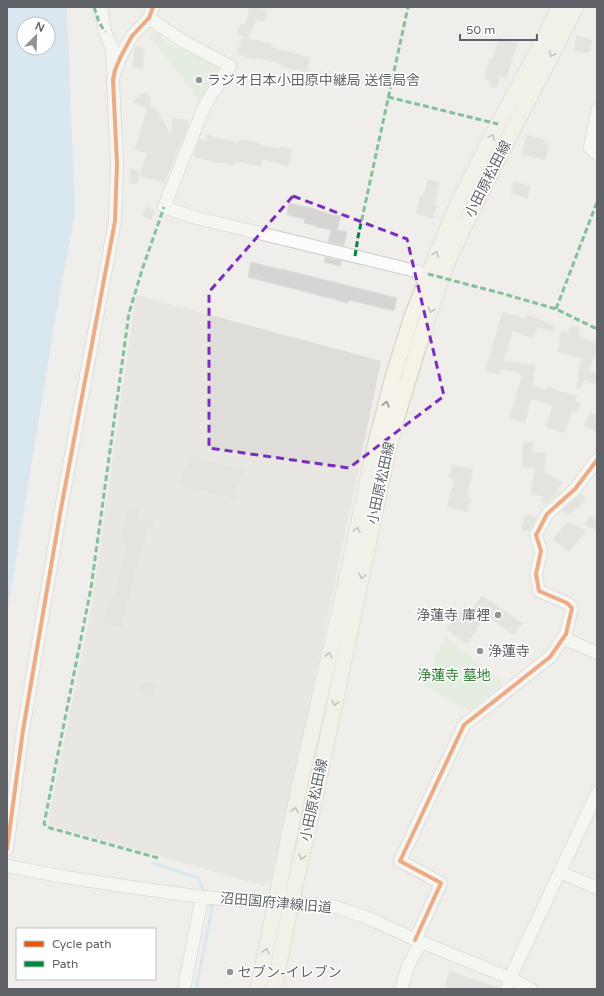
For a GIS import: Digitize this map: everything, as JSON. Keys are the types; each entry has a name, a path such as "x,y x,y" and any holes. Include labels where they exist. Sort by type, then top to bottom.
{"main road":[{"name":"小田原松田線","path":"258,989 298,792 374,450 395,370 412,316 454,212 559,7"},
{"name":"小田原松田線","path":"274,989 395,423 444,270 481,192 576,7"}],"street":[{"path":"7,849 23,730 114,221 117,164 112,48 105,32 101,7"},
{"path":"113,80 115,70 121,56 132,36 151,10 181,40 230,66 205,105 164,207 193,217 428,274"},
{"path":"597,110 590,148 597,154"},
{"path":"401,989 408,966 441,883 400,861 464,725 550,656 566,634 572,608 567,603 538,591 536,574 541,551 536,535 547,514 575,488 597,460"},
{"path":"563,638 597,653"},
{"path":"509,984 597,793"},
{"name":"沼田国府津線旧道","path":"7,866 122,886 223,899 276,901 336,908 368,918 509,984 531,989"},
{"path":"560,872 597,888"},
{"path":"184,989 202,896"}],"highlighted area":[{"path":"293,196 407,239 444,396 349,468 209,448 209,292"}],"shaded area":[{"path":"136,295 381,361 274,875 264,886 50,825 49,816 92,604"}],"green space":[{"path":"158,31 166,43 219,66 221,74 198,102 189,86 149,36"},
{"name":"浄蓮寺 墓地","path":"445,637 503,683 470,711 424,685"}],"water":[{"path":"7,7 67,7 75,213 55,320 7,615"}],"building":[{"path":"250,7 267,10 264,21 257,19 247,38 271,44 271,47 310,58 306,72 281,66 281,64 256,57 255,59 237,54 243,36 237,33 241,24 245,26"},
{"path":"577,36 592,40 589,53 574,50"},
{"path":"499,38 518,43 507,78 499,76 497,88 489,86 490,81 484,79 490,58 493,59"},
{"path":"135,47 144,48 143,68 133,67"},
{"path":"144,93 150,98 150,105 158,112 171,136 173,119 188,120 187,124 189,125 164,183 139,175 148,153 135,150 147,109 133,102 140,94"},
{"path":"207,135 237,143 240,140 246,140 279,150 280,147 292,150 288,166 262,159 261,166 235,161 234,165 194,157 199,139 206,140"},
{"path":"527,135 544,140 543,143 549,144 545,160 522,154"},
{"path":"130,169 138,170 138,184 130,183"},
{"path":"428,180 440,183 434,205 437,206 433,218 416,214 421,196 423,196"},
{"path":"514,182 530,186 527,198 511,193"},
{"path":"289,203 341,216 337,230 347,232 344,246 328,242 331,230 304,223 305,219 287,215"},
{"path":"146,207 155,210 151,220 142,216"},
{"path":"325,257 341,261 340,266 324,262"},
{"path":"251,262 397,298 394,311 349,300 348,303 248,277"},
{"path":"503,312 526,319 527,315 555,326 554,331 537,327 533,338 513,331 503,361 535,365 532,386 546,390 547,387 577,396 575,401 580,403 577,412 572,410 565,433 546,427 553,406 531,398 525,422 509,418 522,376 519,375 520,372 501,369 499,374 485,370"},
{"path":"570,326 580,328 579,337 597,344 597,351 588,370 597,374 595,384 584,379 579,389 577,388 581,358 558,352 561,332 568,333"},
{"path":"591,412 597,416 597,432 584,425"},
{"path":"524,442 533,443 532,452 546,453 544,472 562,482 552,499 547,504 542,501 544,496 531,494 535,468 522,467"},
{"path":"189,455 243,470 234,499 179,484"},
{"path":"452,465 473,470 466,497 471,498 467,512 447,506 455,479 449,478"},
{"path":"581,494 586,500 569,515 561,511"},
{"path":"129,506 139,509 137,519 154,523 151,531 148,530 141,551 121,628 103,623 110,598 113,599 127,545 119,542"},
{"path":"525,515 537,517 529,531 522,530"},
{"path":"590,516 597,521 597,531 585,524"},
{"path":"566,523 577,525 586,531 569,552 553,539"},
{"path":"482,596 522,623 514,635 485,615 467,644 446,629 458,611 467,616"},
{"path":"142,681 157,685 154,696 139,692"},
{"path":"450,971 498,987 498,989 452,989 445,986"}],"waterway":[{"path":"153,863 198,878 205,894"},
{"path":"196,989 212,909 208,901"}],"marked path":[{"path":"94,7 99,22 105,32"},
{"path":"355,256 408,7"},
{"path":"388,97 498,124"},
{"path":"556,309 597,202"},
{"path":"158,858 50,828 44,824 91,588 129,313 164,207"},
{"path":"428,274 556,309 597,329"}],"cycle path":[{"path":"7,849 23,730 60,514 115,221 117,164 113,80 115,70 121,56 132,36 149,18 153,7"},
{"path":"415,940 441,883 400,861 464,725 550,657 566,634 572,608 567,603 539,591 536,574 541,551 536,535 547,514 575,489 597,460"}],"place":[{"name":"ラジオ日本小田原中継局 送信局舎","path":"199,80"},
{"name":"浄蓮寺 庫裡","path":"498,615"},
{"name":"浄蓮寺","path":"480,651"},
{"name":"セブン-イレブン","path":"230,972"}]}
